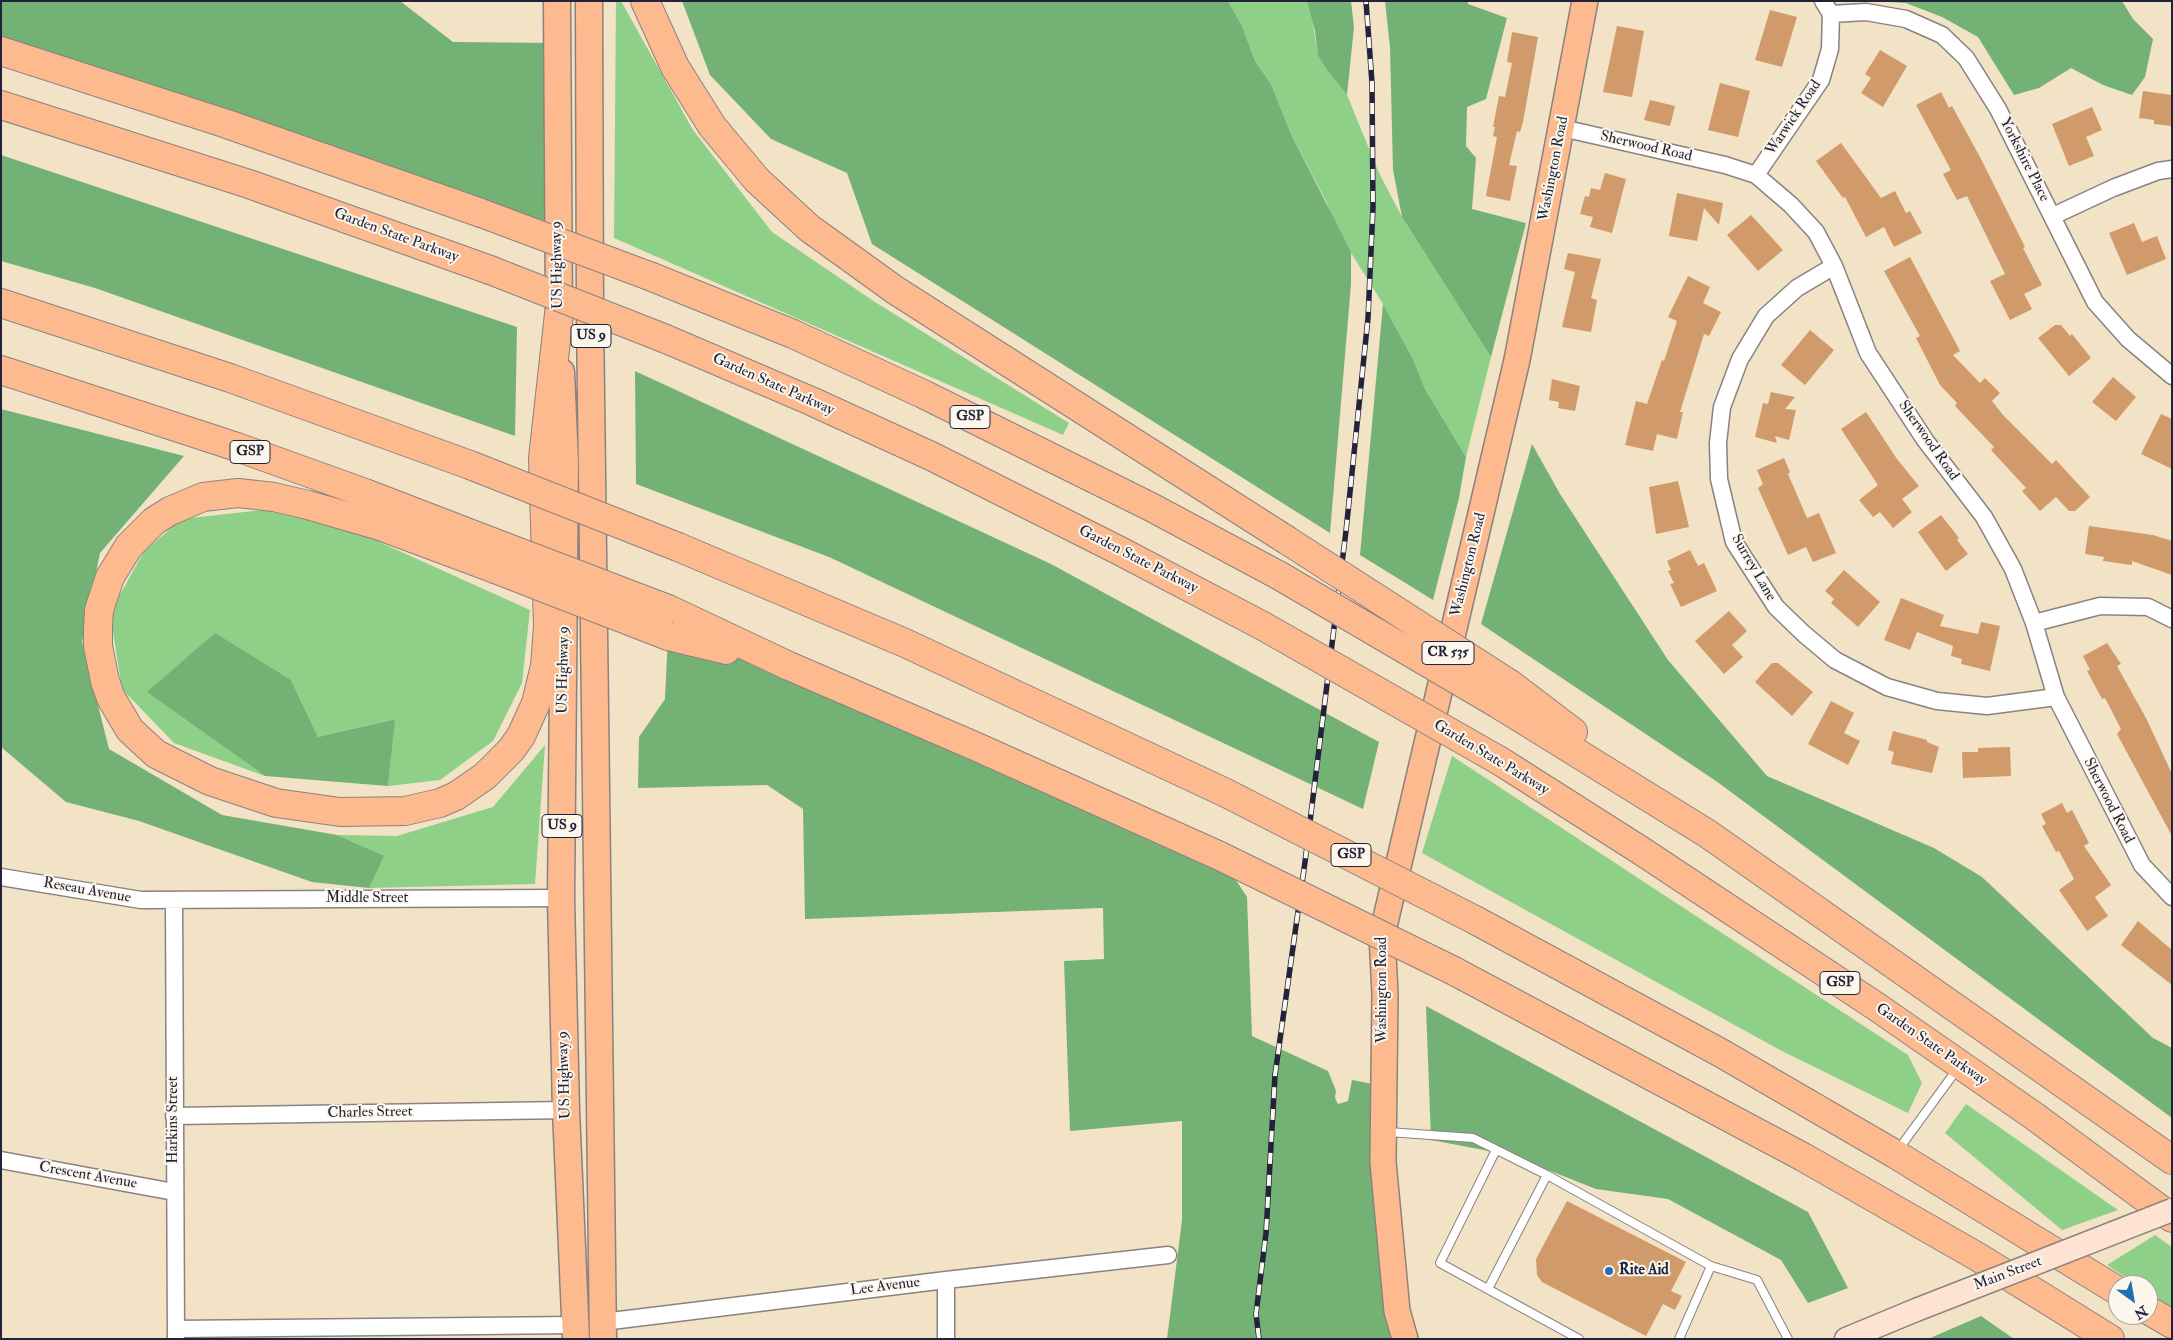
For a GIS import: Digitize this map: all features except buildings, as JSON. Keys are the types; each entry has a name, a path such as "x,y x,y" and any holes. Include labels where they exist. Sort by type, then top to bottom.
{"highway":[{"name":"US Highway 9","path":"557,1 559,314 564,462 561,898 566,1110 576,1332"},
{"name":"US Highway 9","path":"589,1 590,316 603,1330"},
{"path":"645,1 675,67 712,126 757,180 809,228 859,266 1285,539 2172,1160"},
{"name":"GSP","path":"1,50 224,123 481,213 652,277 793,334 923,394 1151,507 1504,694"},
{"name":"Garden State Parkway","path":"1,105 249,184 490,270 666,338 812,401 940,461 1118,550 1263,626 1500,761 1756,926 1961,1065 2172,1218"},
{"name":"GSP","path":"1,303 238,381 470,465 678,547 905,643 1226,793 1475,920 1680,1030 1895,1154 2108,1285"},
{"path":"559,314 543,458 548,626 545,666 529,721 511,750 485,776 456,796 440,803 405,811 340,812 276,803 217,784 156,754 130,730 115,706 105,681 98,646 100,610 110,577 119,560 154,521 170,511 203,497 238,493 274,497 495,556 668,623 788,666 977,746 1220,856 1454,970 1803,1157 1978,1257 2110,1339"},
{"name":"GSP","path":"1,370 237,447 366,493 495,556"},
{"path":"2158,1316 2172,1324"}],"main road":[{"name":"Washington Road","path":"1404,1339 1397,1311 1391,1257 1383,1132 1385,994 1382,935 1519,350 1585,1"},
{"name":"Main Street","path":"1846,1339 2172,1210"}],"street":[{"name":"Warwick Road","path":"1756,176 1821,80 1830,49 1827,8"},
{"name":"Yorkshire Place","path":"1827,8 1906,19 1942,35 1966,58 1994,102 2095,302 2128,339 2172,376"},
{"name":"Sherwood Road","path":"1562,128 1725,165 1756,176 1791,205 1816,232 1834,266 1868,353 1925,440 1984,517 2013,568 2034,623 2056,697 2142,865 2172,897"},
{"path":"2052,216 2113,188 2158,171 2172,169"},
{"name":"Surrey Lane","path":"1834,266 1797,288 1766,316 1740,359 1722,407 1718,443 1719,479 1734,542 1776,606 1797,627 1835,660 1887,688 1937,701 1987,706 2056,697"},
{"path":"2034,623 2100,606 2148,607 2172,619"},
{"name":"Reseau Avenue","path":"1,877 141,900 174,900"},
{"name":"Middle Street","path":"174,900 561,898"},
{"name":"Harkins Street","path":"174,900 176,1334"},
{"name":"Charles Street","path":"174,1116 566,1110"},
{"name":"Crescent Avenue","path":"1,1160 174,1192"},
{"name":"Lee Avenue","path":"603,1330 946,1280 1168,1255"},
{"path":"946,1280 946,1339"},
{"path":"176,1334 576,1332"}],"lane":[{"path":"1895,1154 1961,1065"},
{"path":"1383,1132 1474,1138 1547,1175 1711,1266 1757,1280 1788,1339"},
{"path":"1496,1150 1440,1263 1578,1339"},
{"path":"1488,1289 1547,1175"},
{"path":"1679,1339 1711,1266"}],"green space":[{"path":"1,1 400,1 453,42 557,43 558,244 1,51"},
{"path":"616,1 621,1 693,130 772,232 875,302 1069,423 1063,435 614,238"},
{"path":"682,1 1228,1 1242,26 1255,61 1271,84 1291,134 1351,252 1351,284 1330,533 872,244 847,173 771,139 710,75"},
{"path":"1228,1 1307,1 1310,6 1318,56 1347,95 1379,173 1402,217 1491,357 1466,457 1425,389 1413,359 1383,304 1338,232 1326,201 1291,134 1271,84 1255,61 1242,26"},
{"path":"1307,1 1351,1 1354,27 1347,95 1318,56 1315,31"},
{"path":"1385,1 1468,1 1468,4 1507,18 1486,99 1467,107 1466,146 1476,158 1472,209 1526,223 1491,357 1402,217 1393,170 1390,47"},
{"path":"1873,1 2122,1 2133,19 2153,39 2145,77 2132,95 2103,85 2071,68 2039,88 2014,95 1978,37 1942,17 1906,3"},
{"path":"1,155 517,327 515,436 95,288 1,261"},
{"path":"1383,304 1413,359 1425,389 1466,457 1459,498 1433,600 1360,555"},
{"path":"635,371 1051,564 1379,742 1363,809 829,557 636,484"},
{"path":"1,409 184,456 100,553 82,642 109,749 222,815 337,835 384,856 369,888 312,882 139,821 66,802 1,747"},
{"path":"1532,444 1560,494 1668,660 1767,776 1934,848 1982,877 2153,1038 2172,1048 2172,1118 1716,781 1481,624"},
{"path":"262,510 335,522 530,610 522,683 493,741 440,780 388,786 394,719 318,737 291,680 148,692 265,776 174,743 122,689 110,613 144,551 182,519"},
{"path":"215,633 291,680 318,737 395,719 388,786 265,776 147,692"},
{"path":"668,636 789,666 1220,856 1247,897 1252,1036 1328,1071 1336,1091 1335,1098 1338,1104 1348,1101 1352,1080 1383,1086 1405,1339 1167,1339 1182,1220 1182,1121 1070,1131 1064,961 1104,959 1103,908 805,919 803,809 767,785 638,788 639,737 665,699"},
{"path":"545,745 535,884 369,888 383,856 337,835 397,836 493,807"},
{"path":"1452,756 1908,1055 1922,1083 1908,1113 1780,1050 1422,853"},
{"path":"1426,1006 1808,1212 1848,1288 1808,1303 1781,1260 1668,1199 1596,1189 1510,1155 1431,1140"},
{"path":"1966,1104 2118,1210 2062,1230 1945,1133"},
{"path":"2155,1235 2172,1247 2172,1307 2158,1298 2158,1275 2122,1275 2107,1265"},
{"path":"1981,1316 2014,1339 1928,1339"}],"railway":[{"path":"1259,1339 1256,1314 1266,1233 1275,1075 1305,862 1346,531 1368,318 1373,207 1372,83 1366,1"}],"place":[{"name":"Rite Aid","path":"1609,1271"}]}
